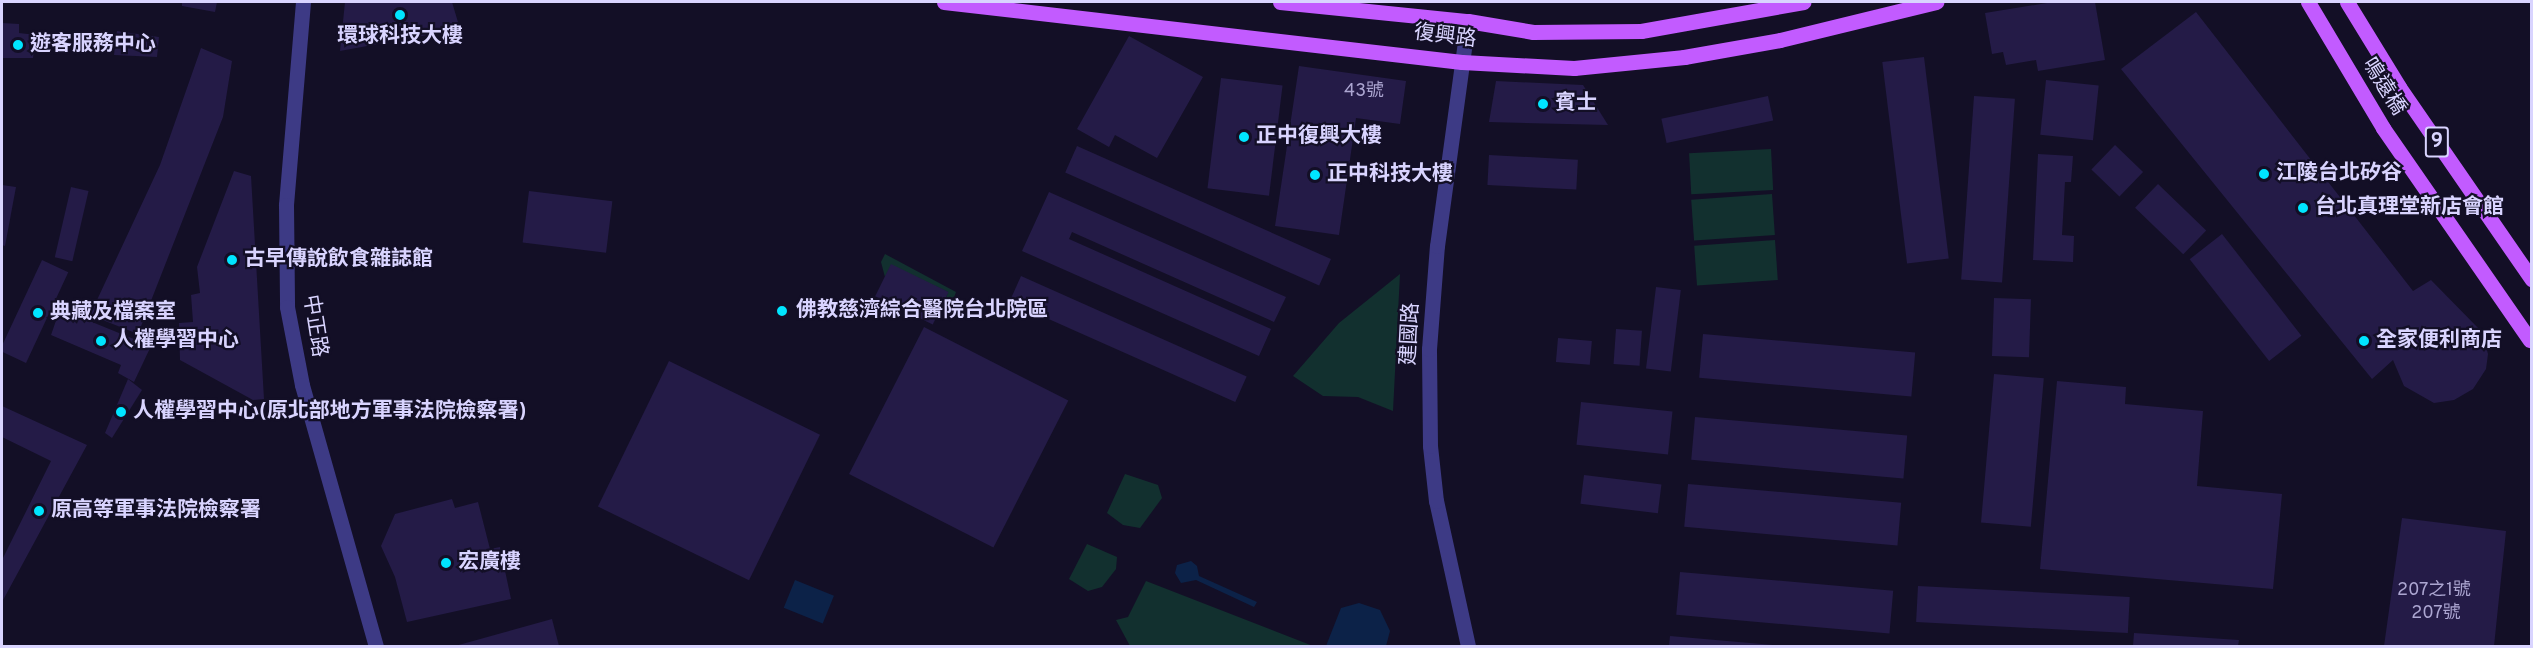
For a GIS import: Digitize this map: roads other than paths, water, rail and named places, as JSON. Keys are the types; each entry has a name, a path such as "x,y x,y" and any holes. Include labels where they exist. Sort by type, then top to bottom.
{"main road":[{"name":"復興路","path":"945,2 1462,62 1574,68 1684,57 1780,40 1936,2"},
{"name":"復興路","path":"1280,2 1468,21 1533,32 1641,31 1761,12 1803,2"},
{"name":"鳴遠橋","path":"2308,2 2383,128 2531,341"},
{"name":"鳴遠橋","path":"2347,2 2399,87 2532,280"}],"street":[{"name":"中正路","path":"303,2 286,205 287,307 302,385 376,646"},
{"name":"建國路","path":"1468,21 1437,246 1430,381 1436,501 1468,646"}],"water":[{"path":"1191,561 1197,566 1199,576 1257,602 1254,607 1196,580 1181,583 1175,573 1177,565"},
{"path":"795,580 834,596 823,624 784,608"},
{"path":"1359,603 1380,610 1390,631 1386,646 1326,646 1341,608"}],"place":[{"name":"環球科技大樓","path":"400,15"},
{"name":"遊客服務中心","path":"18,45"},
{"name":"賓士","path":"1543,104"},
{"name":"正中復興大樓","path":"1244,137"},
{"name":"江陵台北矽谷","path":"2264,174"},
{"name":"正中科技大樓","path":"1315,175"},
{"name":"台北真理堂新店會館","path":"2303,208"},
{"name":"古早傳說飲食雜誌館","path":"232,260"},
{"name":"佛教慈濟綜合醫院台北院區","path":"782,311"},
{"name":"典藏及檔案室","path":"38,313"},
{"name":"人權學習中心","path":"101,341"},
{"name":"全家便利商店","path":"2364,341"},
{"name":"人權學習中心(原北部地方軍事法院檢察署)","path":"121,412"},
{"name":"原高等軍事法院檢察署","path":"39,511"},
{"name":"宏廣樓","path":"446,563"}]}
